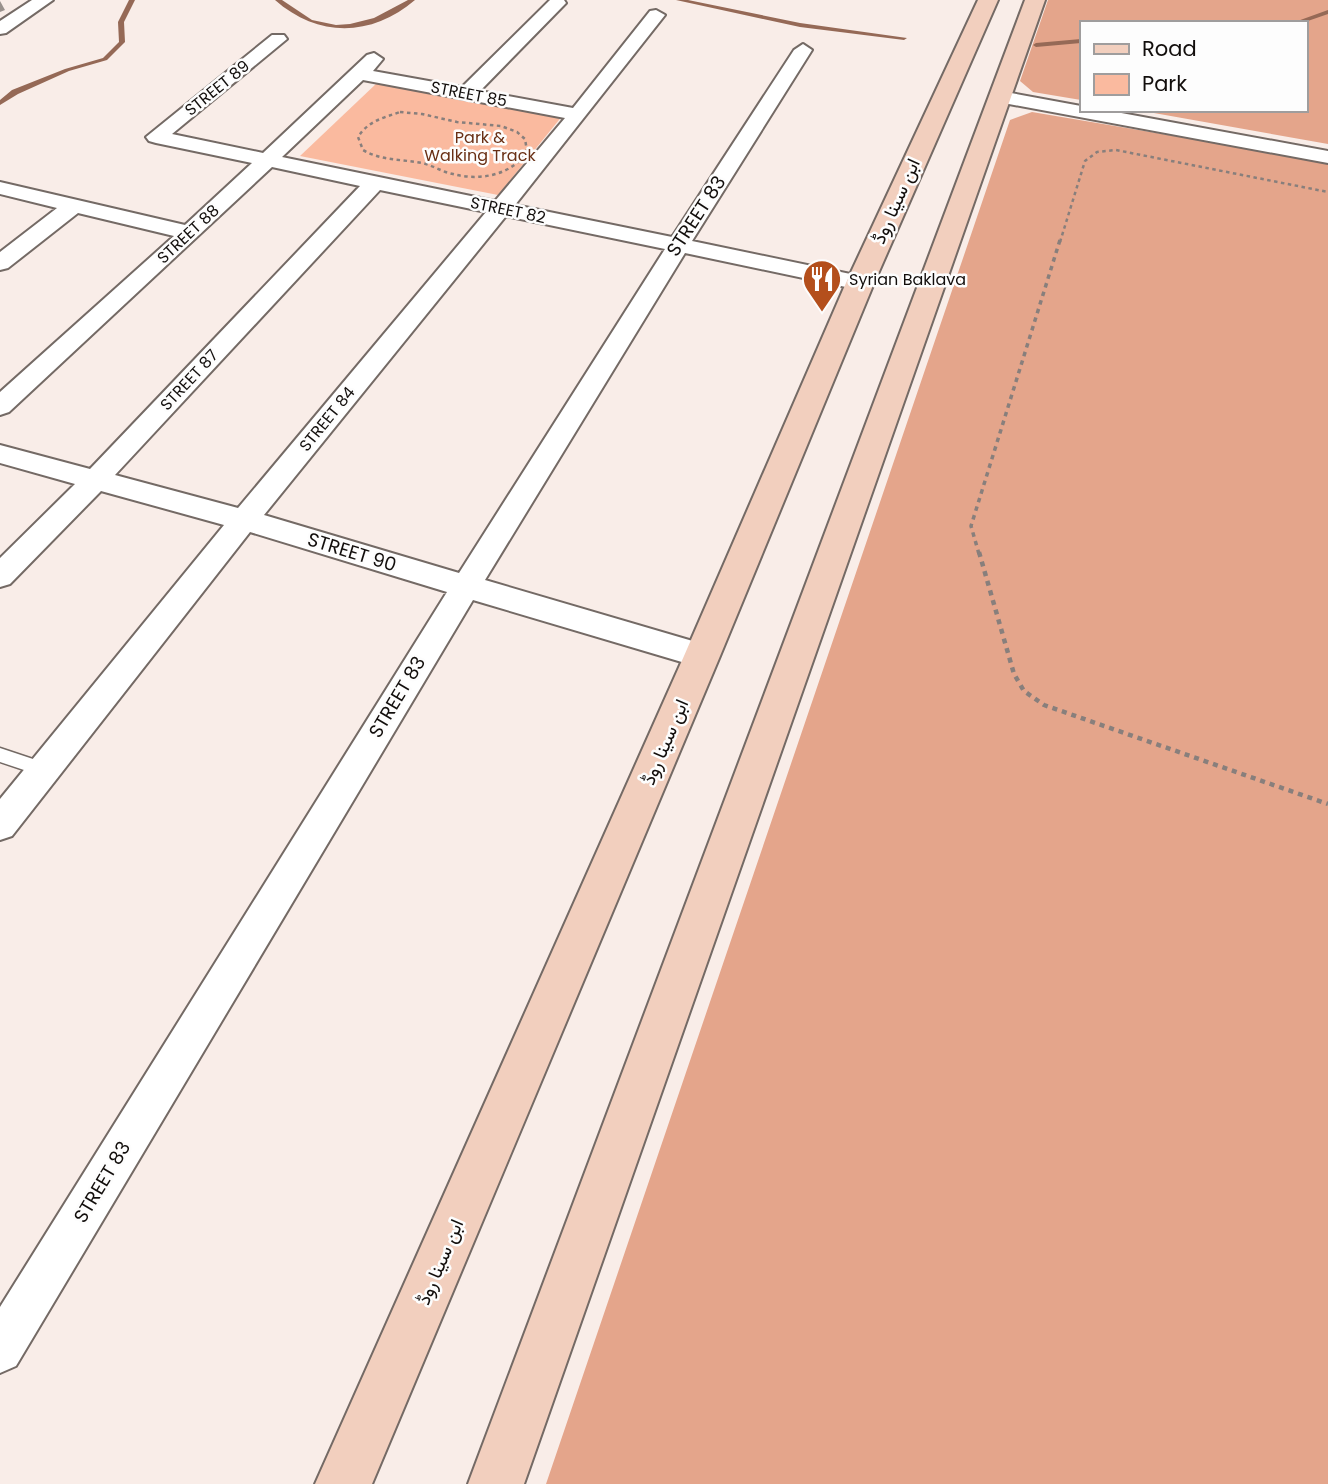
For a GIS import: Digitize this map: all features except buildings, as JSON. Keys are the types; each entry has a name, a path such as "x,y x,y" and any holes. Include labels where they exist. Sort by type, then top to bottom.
{"main road":[{"name":"ابن سینا روڈ","path":"496,1484 945,163 988,0"},
{"name":"ابن سینا روڈ","path":"344,1484 860,283 945,163 1000,97 1035,0"}],"street":[{"path":"466,94 557,3"},
{"path":"11,4 38,4"},
{"path":"0,29 38,4"},
{"name":"STREET 84","path":"0,825 244,520 578,115 656,15"},
{"name":"STREET 89","path":"156,137 278,39"},
{"name":"STREET 83","path":"0,1350 465,586 677,245 803,50"},
{"name":"STREET 85","path":"367,66 466,94 578,115"},
{"name":"STREET 88","path":"0,406 190,233 367,66"},
{"path":"1000,97 1080,112"},
{"path":"1082,112 1328,157"},
{"name":"STREET 82","path":"156,137 860,283"},
{"name":"STREET 87","path":"0,576 96,479 375,182"},
{"path":"0,188 190,233"},
{"path":"0,263 74,206"},
{"name":"STREET 90","path":"0,454 244,520 702,656"}],"lane":[{"path":"0,755 45,770"}],"path":[{"path":"423,113 459,122 508,127 524,138 528,145 523,157 503,172 458,175 419,163 370,156 363,150 358,137 364,128 389,115 423,113"},
{"path":"1328,192 1116,150 1097,152 1085,161 971,526 1014,674 1024,691 1044,705 1328,804"}],"green space":[{"name":"Park & Walking Track","path":"378,82 563,115 498,195 300,156"}],"shaded area":[{"path":"1048,0 1328,0 1328,144 1148,112 1307,112 1307,21 1080,21 1080,100 1033,92 1020,81"},
{"path":"1032,112 1328,162 1328,1484 546,1484 1010,120"}],"waterway":[{"path":"0,103 15,92 67,70 105,59 122,42 121,22 132,0"},
{"path":"278,0 310,21 336,27 376,20 412,0"},
{"path":"679,0 800,25 904,38"},
{"path":"1301,21 1328,12"},
{"path":"1036,45 1080,41"}],"place":[{"name":"Syrian Baklava","path":"822,313"}]}
